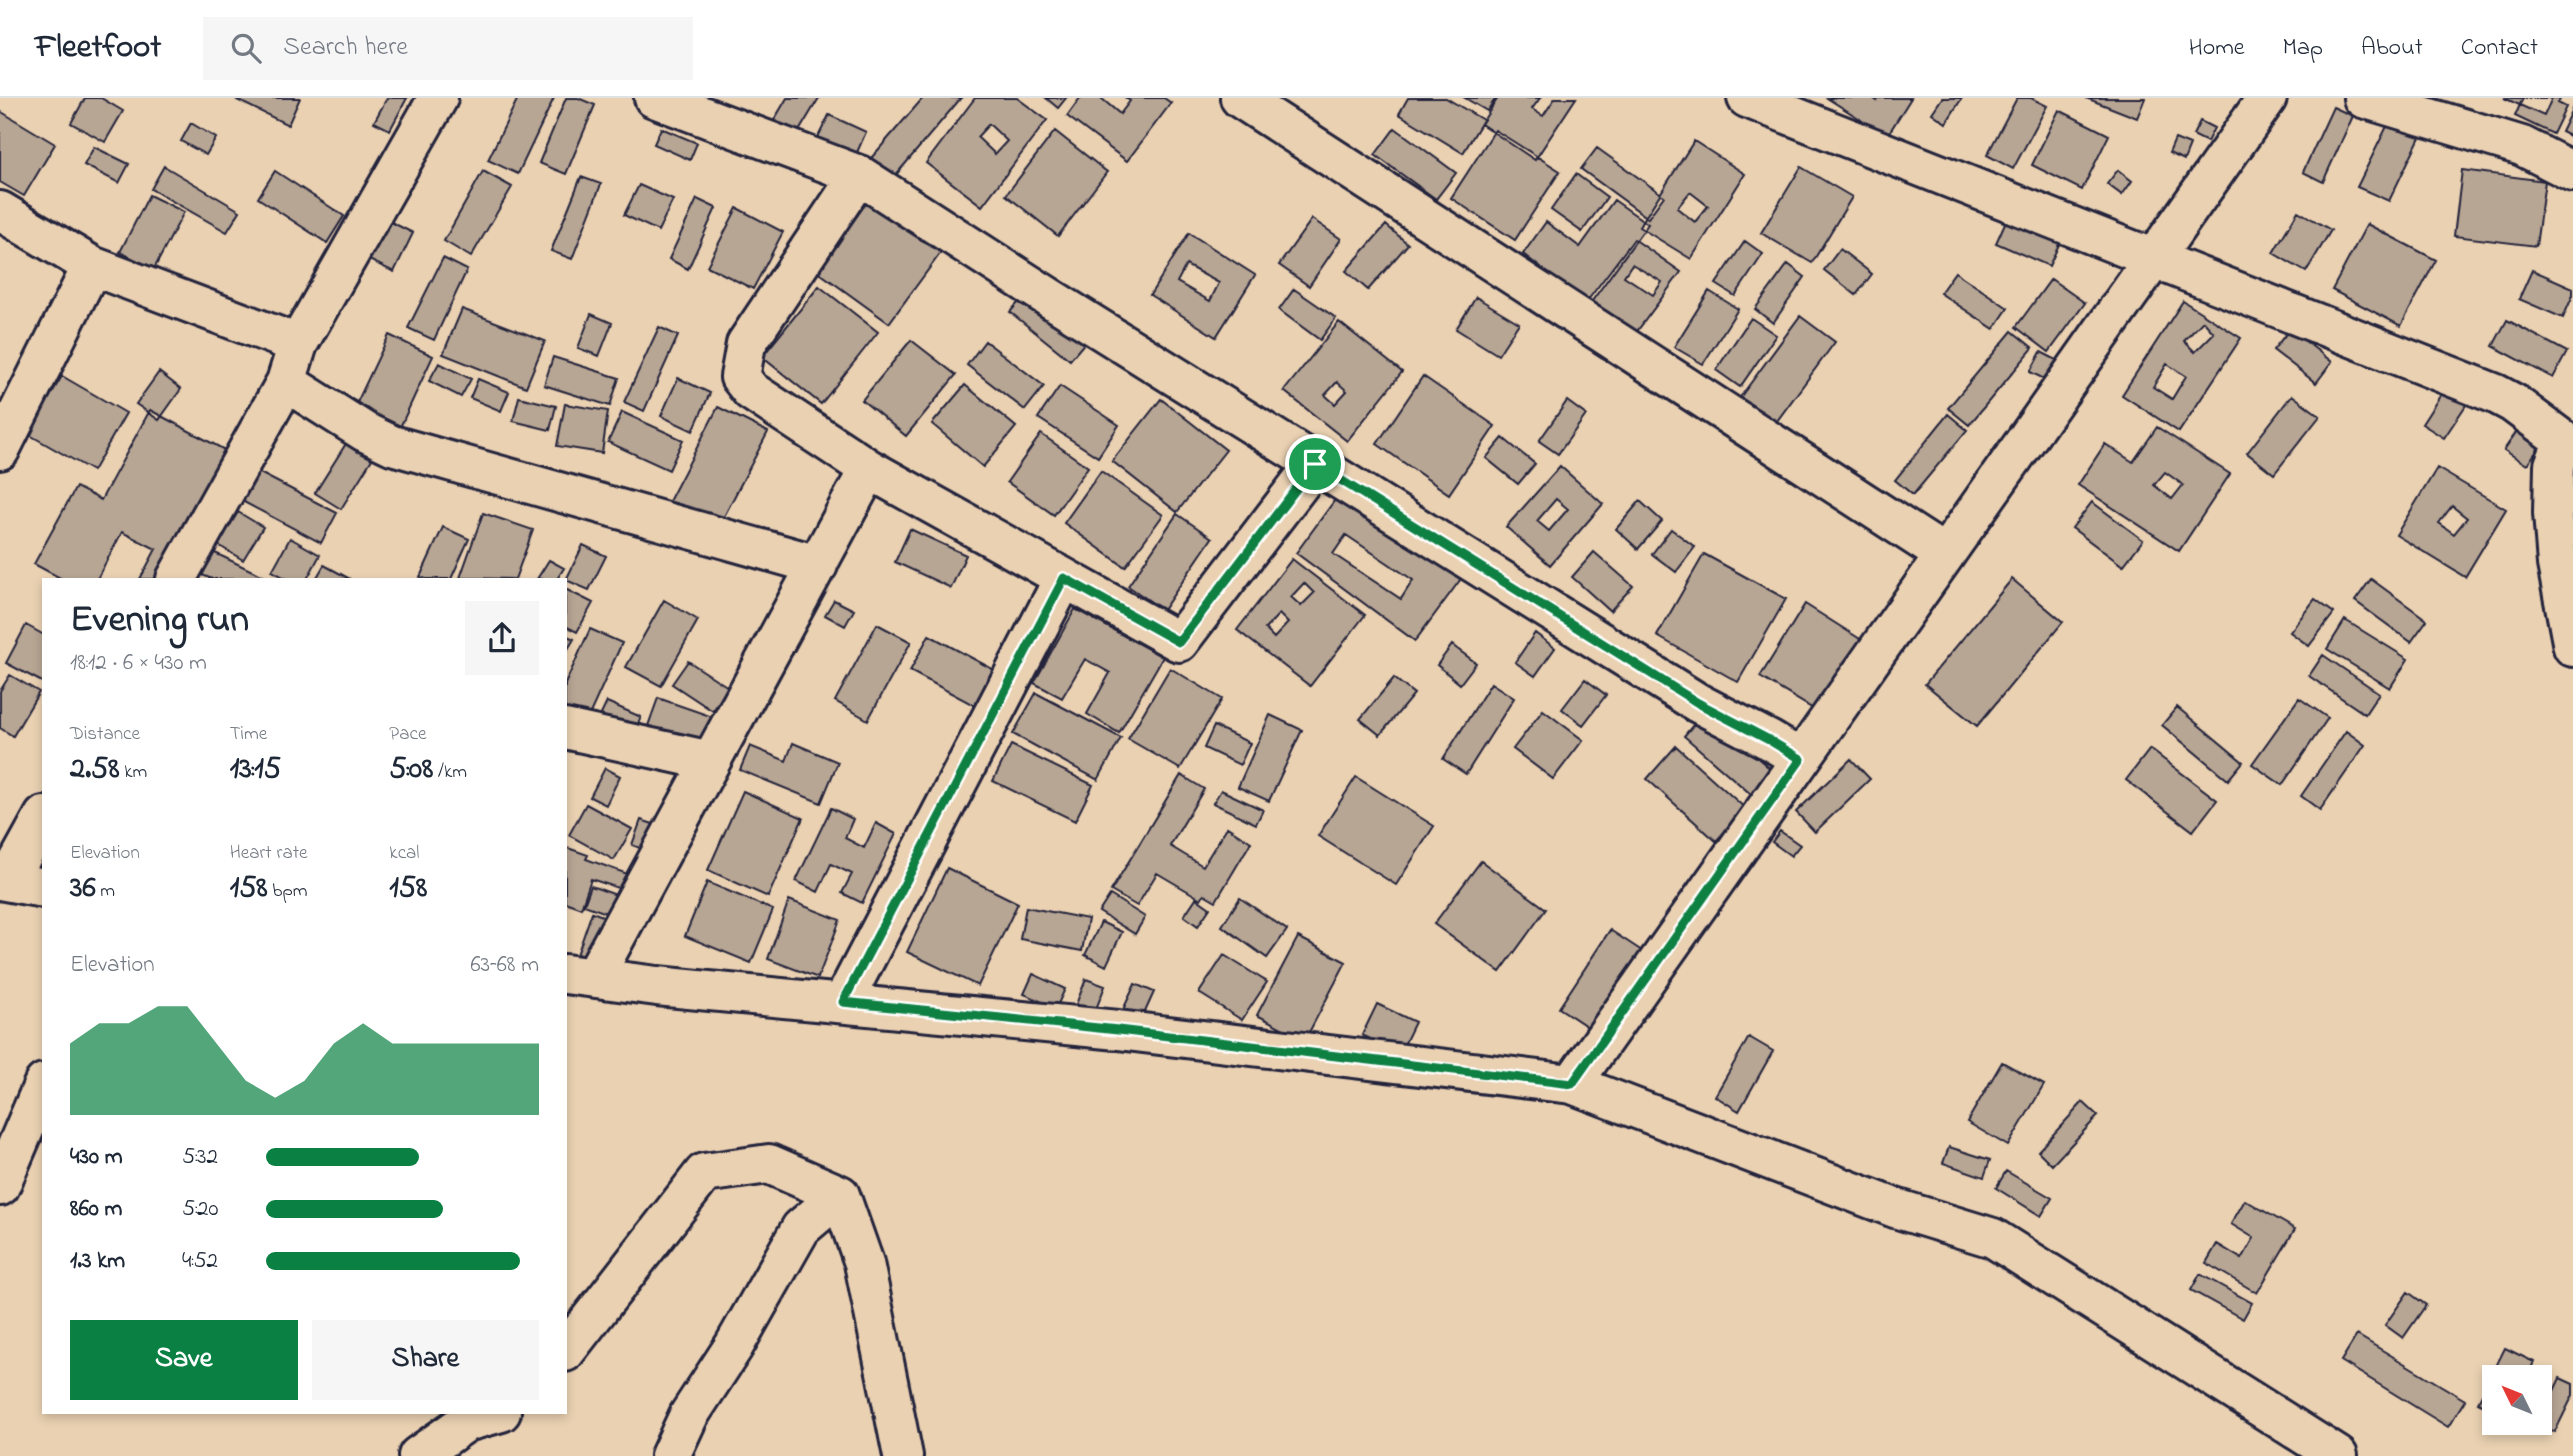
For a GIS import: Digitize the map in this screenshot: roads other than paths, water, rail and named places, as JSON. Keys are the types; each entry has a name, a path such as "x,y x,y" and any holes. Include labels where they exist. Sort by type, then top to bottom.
{"street":[{"path":"177,578 286,382 298,344 438,98"},
{"path":"654,98 859,175 1050,298 1698,703 1801,759"},
{"path":"1240,98 1945,555"},
{"path":"1747,98 2513,403 2564,441 2554,465 2553,513 2557,564 2573,647"},
{"path":"1572,1084 2267,98"},
{"path":"2363,98 2522,146 2573,172"},
{"path":"859,175 746,344 740,377 751,391 869,469 1179,642 1315,464"},
{"path":"0,211 92,265 298,344"},
{"path":"0,450 92,265"},
{"path":"286,382 365,432 392,445 818,565"},
{"path":"869,469 711,761 580,976 657,986 1118,1030 1572,1084 1895,1208 1993,1238 2338,1456"},
{"path":"843,1002 1064,578"},
{"path":"567,729 711,761"},
{"path":"17,883 42,821"},
{"path":"0,1186 42,1088"},
{"path":"567,1349 704,1173 769,1164 840,1195 864,1263 903,1456"},
{"path":"670,1456 689,1415 734,1346 801,1228 840,1195"},
{"path":"418,1456 466,1422 493,1414"}]}
